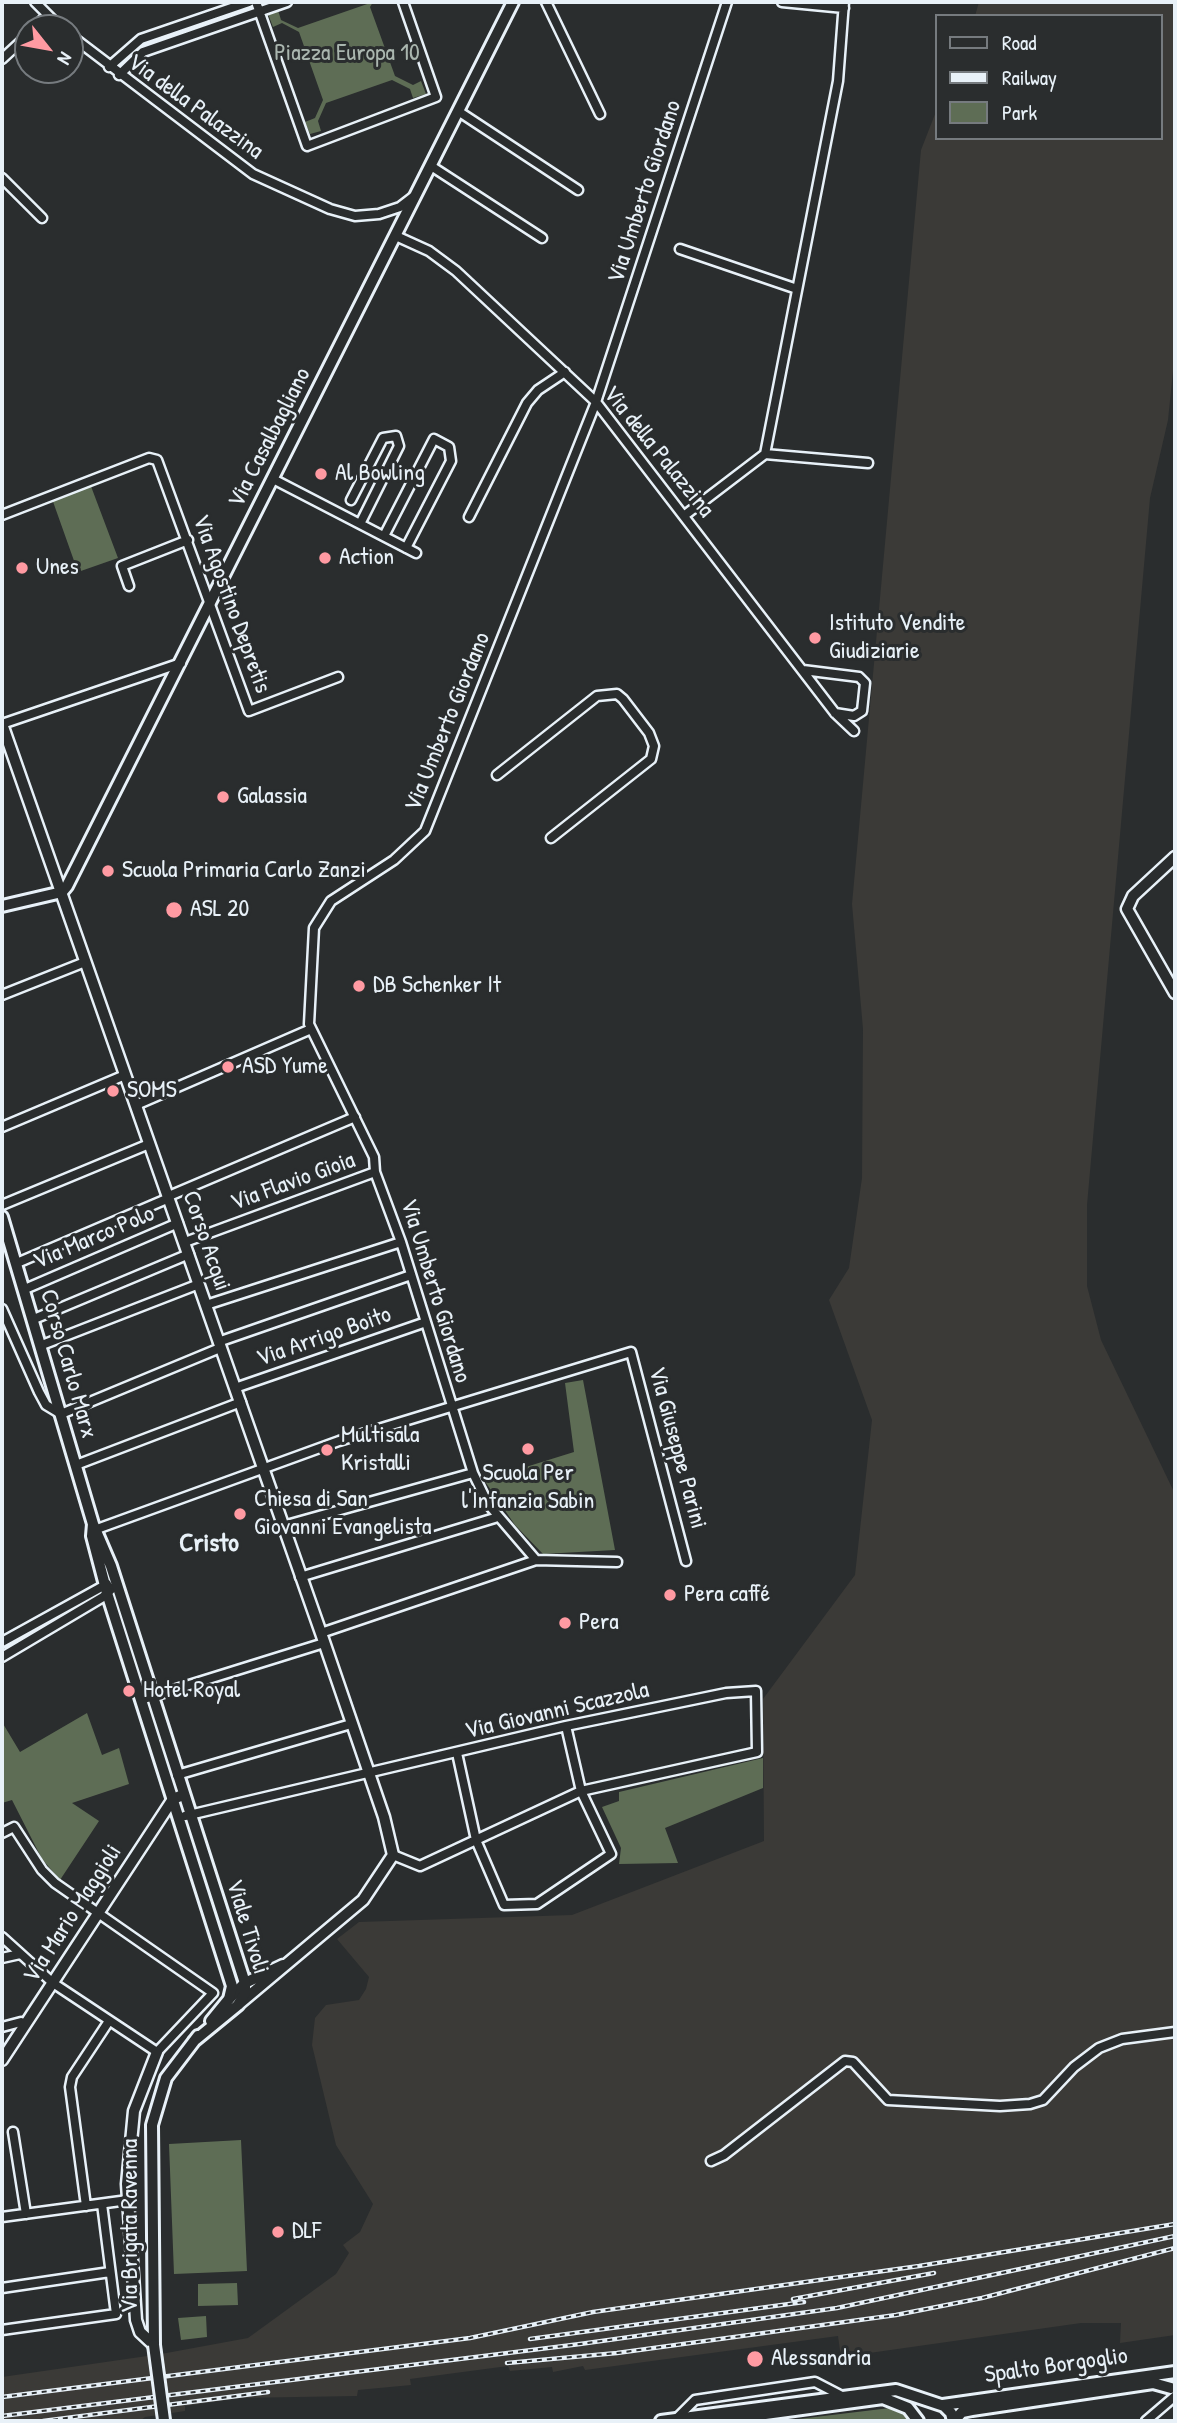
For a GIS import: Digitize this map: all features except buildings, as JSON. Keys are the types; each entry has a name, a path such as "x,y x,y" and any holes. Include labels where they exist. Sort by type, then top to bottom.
{"main road":[{"name":"Via Casalbagliano","path":"62,892 211,604 513,2"},
{"path":"2,906 62,892"},
{"name":"Corso Carlo Marx","path":"2,1217 95,1527 117,1584 177,1775 178,1797"},
{"name":"Corso Carlo Marx","path":"95,1527 92,1536 106,1588 141,1700 178,1797"},
{"name":"Viale Tivoli","path":"178,1797 231,1982 234,2002"},
{"name":"Viale Tivoli","path":"184,1816 245,1983 244,1993 194,2042"},
{"name":"Via Brigata Ravenna","path":"164,2421 154,2345 152,2125 162,2086 175,2063 194,2042"},
{"name":"Spalto Borgoglio","path":"660,2421 833,2394 900,2390 938,2404 1175,2373 1174,2394 1153,2384 968,2411 959,2414 954,2421"},
{"path":"719,2421 887,2398 908,2407 918,2421"},
{"path":"918,2421 921,2410 938,2404 950,2411 954,2421"}],"street":[{"path":"109,67 141,40 249,2"},
{"path":"256,2 307,146 436,97 404,2"},
{"path":"119,75 143,52 287,2"},
{"path":"546,2 600,114"},
{"name":"Via Umberto Giordano","path":"536,1560 498,1517 473,1473 450,1408 401,1242 375,1172 374,1157 309,1024 317,921 331,901 394,860 425,831 596,402 727,2"},
{"path":"685,515 765,454 838,80 844,5 782,2"},
{"name":"Via della Palazzina","path":"84,47 253,174 343,214 365,216 392,210"},
{"path":"458,111 578,190"},
{"path":"431,166 542,238"},
{"path":"2,178 42,218"},
{"path":"392,210 406,203 420,188"},
{"path":"392,210 401,214 403,221"},
{"name":"Via della Palazzina","path":"396,236 429,251 456,271 596,402 835,713 854,731"},
{"path":"680,249 797,289"},
{"path":"469,517 527,403 538,390 565,372"},
{"path":"351,500 383,438 396,436 399,446 360,524"},
{"path":"384,537 434,439 449,447 451,461 406,548"},
{"path":"765,454 868,463"},
{"name":"Via Agostino Depretis","path":"2,515 149,457 157,460 249,711 338,677"},
{"path":"273,480 416,553"},
{"path":"129,586 122,566 188,540"},
{"path":"3,731 181,663"},
{"path":"803,670 859,677 865,683 862,711 854,716 835,713"},
{"path":"497,775 597,695 617,694 623,699 649,733 654,746 651,759 551,838"},
{"name":"Corso Acqui","path":"3,731 263,1466 368,1772 393,1855"},
{"path":"1175,858 1133,896 1127,909 1175,993"},
{"path":"2,995 85,962"},
{"path":"136,1105 311,1029"},
{"path":"2,1127 125,1075"},
{"path":"17,1263 355,1117"},
{"path":"2,1205 149,1144"},
{"name":"Via Flavio Gioia","path":"185,1242 375,1172"},
{"name":"Via Marco Polo","path":"25,1289 178,1223"},
{"path":"206,1305 401,1242"},
{"path":"34,1319 189,1254"},
{"path":"2,1309 38,1392 46,1405 61,1414 219,1345 411,1275"},
{"path":"42,1345 199,1284"},
{"name":"Via Arrigo Boito","path":"235,1388 426,1322"},
{"name":"Via Giuseppe Parini","path":"95,1527 263,1466 631,1352 686,1561"},
{"path":"76,1465 240,1402"},
{"path":"283,1526 473,1473"},
{"path":"300,1577 498,1517"},
{"path":"141,1700 536,1560 617,1562"},
{"path":"2,1642 117,1584"},
{"path":"2,1657 106,1588"},
{"name":"Via Giovanni Scazzola","path":"368,1772 566,1726 726,1693 756,1691 757,1752 581,1791"},
{"path":"177,1775 351,1724"},
{"path":"457,1753 476,1840 504,1905 537,1905 611,1854 581,1791 566,1726"},
{"path":"184,1816 368,1772"},
{"path":"234,2002 277,1975 367,1897 393,1855 420,1866 581,1791"},
{"name":"Via Mario Maggioli","path":"2,2060 178,1797"},
{"path":"2,1833 14,1827 49,1878 98,1915 211,1989 213,1993 157,2052 134,2111 128,2200 136,2320 140,2332 154,2345"},
{"path":"2,1937 53,1983 157,2052"},
{"path":"2,1958 20,1954"},
{"path":"236,1961 246,1975 263,1975"},
{"path":"245,1983 287,1964"},
{"path":"86,2206 70,2087 72,2077 109,2021"},
{"path":"2,2026 21,2022 25,2025"},
{"path":"711,2161 724,2155 845,2061 853,2062 888,2100 1000,2106 1033,2104 1043,2100 1074,2067 1099,2048 1122,2039 1175,2032"},
{"path":"13,2132 26,2214"},
{"path":"2,2217 128,2200"},
{"path":"2,2330 116,2314 102,2204"},
{"path":"2,2288 110,2272"},
{"path":"675,2419 695,2400 815,2382 833,2394 828,2403 820,2407"},
{"path":"1146,2421 1174,2394"}],"shaded area":[{"path":"979,2 1175,2 1175,352 1168,420 1150,498 1087,1205 1087,1286 1101,1340 1175,1494 1175,2335 1120,2343 1121,2323 1081,2323 841,2357 838,2336 585,2370 583,2366 553,2372 552,2367 510,2371 508,2366 410,2379 411,2385 358,2390 357,2396 239,2398 185,2406 185,2411 145,2417 140,2421 2,2421 2,2377 161,2354 248,2338 336,2274 349,2253 343,2245 360,2232 373,2204 336,2145 312,2045 315,2018 326,2005 359,2000 366,1989 369,1977 337,1939 359,1922 572,1915 764,1841 763,1699 855,1575 872,1420 829,1300 849,1268 862,1178 863,1029 852,904 921,150 936,112 936,140 1163,140 1163,14 976,14"}],"green space":[{"name":"Piazza Europa 10","path":"373,2 370,7 395,76 413,85 421,81 426,94 413,98 410,89 392,80 326,103 318,121 321,131 310,134 305,122 315,118 323,100 299,32 282,23 273,27 268,14 278,10 281,20 298,28"},
{"path":"89,481 118,558 78,572 51,496"},
{"path":"583,1380 615,1550 543,1554 515,1525 484,1480 574,1452 565,1383"},
{"path":"87,1713 102,1755 119,1748 129,1784 72,1803 99,1821 60,1880 42,1859 12,1800 2,1803 2,1722 20,1752"},
{"path":"763,1758 763,1788 665,1828 678,1863 619,1864 621,1848 602,1807 619,1801 619,1792"},
{"path":"241,2140 247,2271 174,2274 169,2144"},
{"path":"237,2283 238,2305 198,2306 198,2284"},
{"path":"206,2316 207,2337 181,2340 178,2318"},
{"path":"890,2408 899,2410 909,2421 782,2421"}],"railway":[{"path":"2,2397 470,2338 593,2312 919,2266 1175,2224"},
{"path":"2,2416 580,2344 837,2308 1175,2236"},
{"path":"507,2363 617,2353 896,2315 982,2298 1175,2248"},
{"path":"793,2299 934,2273"},
{"path":"530,2339 804,2302"},
{"path":"43,2421 268,2392"}],"place":[{"name":"Al Bowling","path":"321,474"},
{"name":"Action","path":"325,558"},
{"name":"Unes","path":"22,568"},
{"name":"Istituto Vendite Giudiziarie","path":"815,638"},
{"name":"Galassia","path":"223,797"},
{"name":"Scuola Primaria Carlo Zanzi","path":"108,871"},
{"name":"ASL 20","path":"174,910"},
{"name":"DB Schenker It","path":"359,986"},
{"name":"ASD Yume","path":"228,1067"},
{"name":"SOMS","path":"113,1091"},
{"name":"Scuola Per l'Infanzia Sabin","path":"528,1449"},
{"name":"Multisala Kristalli","path":"327,1450"},
{"name":"Chiesa di San Giovanni Evangelista","path":"240,1514"},
{"name":"Pera caffé","path":"670,1595"},
{"name":"Pera","path":"565,1623"},
{"name":"Hotel Royal","path":"129,1691"},
{"name":"DLF","path":"278,2232"},
{"name":"Alessandria","path":"755,2359"}],"district":[{"name":"Cristo","path":"209,1544"}]}
